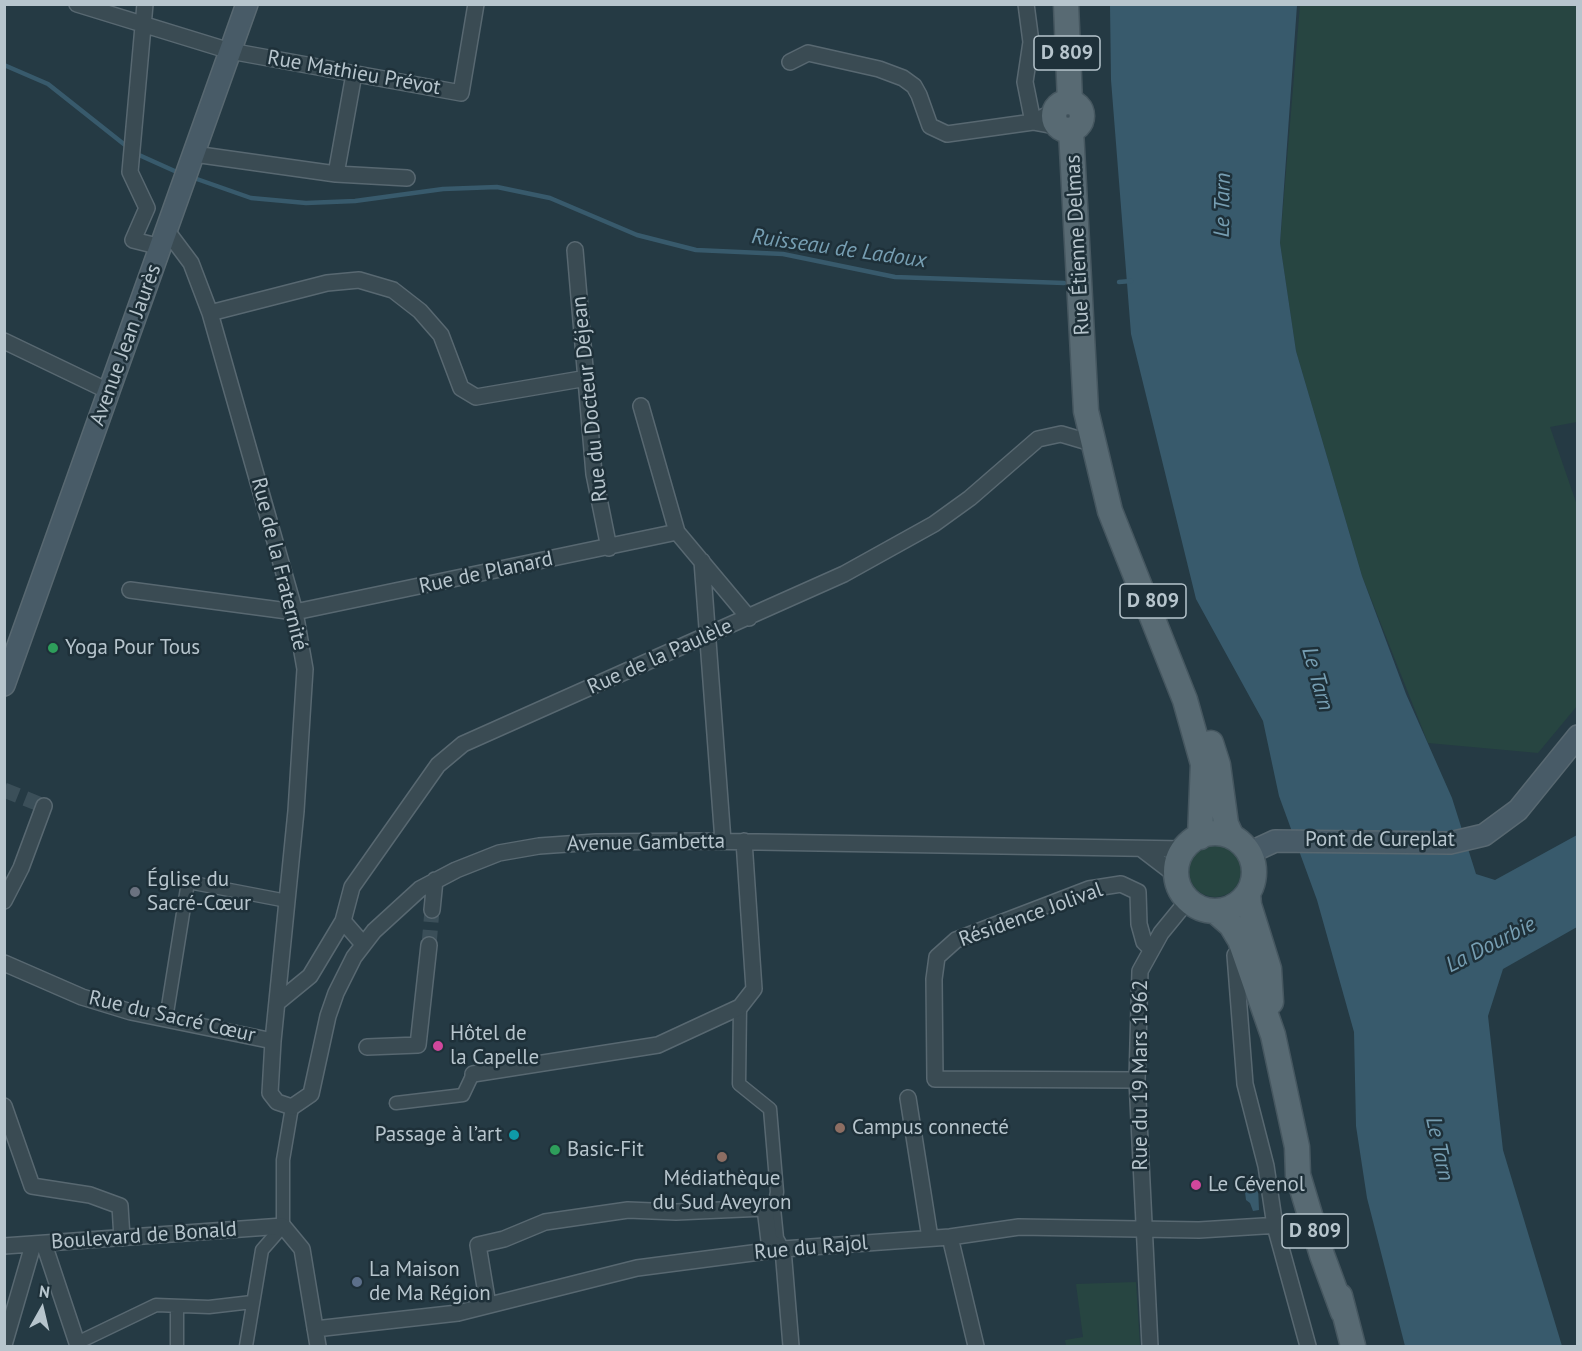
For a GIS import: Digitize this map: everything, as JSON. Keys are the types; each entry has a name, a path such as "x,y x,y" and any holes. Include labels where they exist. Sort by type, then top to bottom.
{"main road":[{"name":"Avenue Jean Jaurès","path":"6,678 247,4"},
{"name":"Rue Étienne Delmas","path":"1066,4 1064,117 1081,284 1086,411 1110,511 1185,700 1203,764 1192,843"},
{"name":"Rue Étienne Delmas","path":"1085,360 1094,388 1117,502 1149,592 1207,731 1218,765 1226,824 1240,845"},
{"name":"Pont de Cureplat","path":"1240,845 1275,841 1450,843 1484,835 1518,810 1578,736"},
{"path":"1216,833 1240,845 1254,873 1248,893 1230,908 1215,911 1205,910 1188,900 1180,889 1177,876 1178,861 1192,843 1216,833"},
{"name":"D 809","path":"1248,893 1249,905 1269,969 1273,1035"},
{"name":"D 809","path":"1215,911 1231,925 1240,940 1273,1035 1297,1148 1298,1175 1343,1312"},
{"name":"D 809","path":"1297,1148 1308,1172 1353,1347"}],"street":[{"name":"Rue Mathieu Prévot","path":"77,4 230,51 461,93 476,4"},
{"path":"145,4 130,172 147,208 133,240 164,239"},
{"path":"1026,4 1031,42 1025,82 1033,122"},
{"path":"790,62 808,53 879,69 903,78 920,95 930,126 947,134 1064,117"},
{"path":"336,174 354,74"},
{"path":"194,154 336,174 407,178"},
{"name":"Rue de la Fraternité","path":"164,239 191,263 210,314 295,612 305,669 270,1093 277,1101 292,1107"},
{"name":"Rue du Docteur Déjean","path":"575,250 594,474 609,548"},
{"path":"210,314 327,283 359,280 393,290 420,311 441,335 461,388 476,397 587,378"},
{"path":"4,341 108,391"},
{"path":"641,406 677,532 749,618"},
{"name":"Rue de la Paulèle","path":"277,1003 310,976 343,921 352,887 438,765 463,744 844,574 934,524 970,498 1038,439 1061,434 1086,411"},
{"path":"1061,434 1088,442 1097,454"},
{"name":"Rue de Planard","path":"130,590 295,612 677,532"},
{"path":"702,561 723,841"},
{"path":"4,901 21,868 44,806"},
{"path":"396,1103 464,1095 473,1074 658,1046 740,1007 754,989 744,841"},
{"name":"Avenue Gambetta","path":"292,1107 311,1094 328,1016 336,993 363,944 387,917 435,880 499,854 538,846 597,842 744,841 1143,850 1192,843"},
{"path":"1143,850 1177,876"},
{"path":"432,910 435,880"},
{"path":"166,1019 188,882 287,901"},
{"name":"Résidence Jolival","path":"1137,1080 935,1079 934,979 937,957 956,940 1089,889 1121,884 1138,892 1139,924 1144,942 1150,948"},
{"name":"Rue du 19 Mars 1962","path":"1150,1347 1137,1080 1140,971 1150,948 1188,900"},
{"path":"343,921 363,944"},
{"path":"367,1047 418,1045 429,945"},
{"path":"1234,955 1245,1084 1266,1166 1275,1226 1308,1347"},
{"name":"Rue du Sacré Cœur","path":"4,963 82,997 166,1019 273,1041"},
{"path":"740,1007 739,1084 770,1109 777,1192 774,1208 777,1238 783,1249 791,1347"},
{"path":"908,1098 930,1238"},
{"path":"292,1107 283,1160 283,1226 302,1249 318,1347"},
{"path":"5,1109 32,1186 90,1195 120,1206 122,1238"},
{"path":"488,1305 478,1246 504,1239 545,1222 608,1212 765,1208 769,1241 783,1249"},
{"name":"Rue du Rajol","path":"315,1329 419,1318 488,1305 637,1268 783,1249 950,1237 1019,1227 1199,1230 1312,1223"},
{"path":"246,1347 262,1250 283,1226"},
{"name":"Boulevard de Bonald","path":"4,1246 283,1226"},
{"path":"950,1237 976,1347"},
{"path":"38,1244 73,1345 156,1305 209,1307 252,1302"},
{"path":"4,1344 38,1244"},
{"path":"177,1306 177,1347"}],"green space":[{"path":"1300,5 1577,5 1577,422 1550,427 1577,505 1577,706 1538,753 1428,743 1362,576 1296,351 1280,243"},
{"path":"1215,845 1225,847 1233,853 1239,861 1241,871 1239,881 1233,889 1225,895 1215,897 1205,895 1197,889 1191,881 1189,871 1191,861 1197,853 1205,847"},
{"path":"1136,1282 1140,1346 1066,1346 1065,1340 1083,1337 1076,1284"}],"water":[{"path":"1110,5 1297,5 1280,243 1296,351 1362,576 1406,694 1452,798 1476,874 1495,880 1577,835 1577,927 1503,969 1488,1016 1503,1150 1562,1346 1405,1346 1367,1198 1356,1126 1354,1032 1317,900 1279,796 1263,721 1196,599 1131,334 1111,80"},
{"path":"1252,1183 1253,1187 1258,1187 1259,1210 1253,1211 1246,1200 1244,1184"}],"waterway":[{"path":"4,65 48,84 125,145"},
{"path":"139,155 179,173"},
{"name":"Ruisseau de Ladoux","path":"194,178 251,198 306,203 355,201 443,189 497,187 550,198 637,235 696,250 783,254 895,277 1064,283"},
{"path":"1119,282 1131,281"}],"tunnel":[{"path":"4,790 44,806"},
{"path":"429,945 432,910"}],"place":[{"name":"Yoga Pour Tous","path":"53,648"},
{"name":"Église du Sacré-Cœur","path":"135,892"},
{"name":"Hôtel de la Capelle","path":"438,1046"},
{"name":"Campus connecté","path":"840,1128"},
{"name":"Passage à l’art","path":"514,1135"},
{"name":"Basic-Fit","path":"555,1150"},
{"name":"Médiathèque du Sud Aveyron","path":"722,1157"},
{"name":"Le Cévenol","path":"1196,1185"},
{"name":"La Maison de Ma Région","path":"357,1282"}],"water label":[{"name":"Le Tarn","path":"1223,205"},
{"name":"Le Tarn","path":"1317,679"},
{"name":"La Dourbie","path":"1491,945"},
{"name":"Le Tarn","path":"1439,1149"}]}
